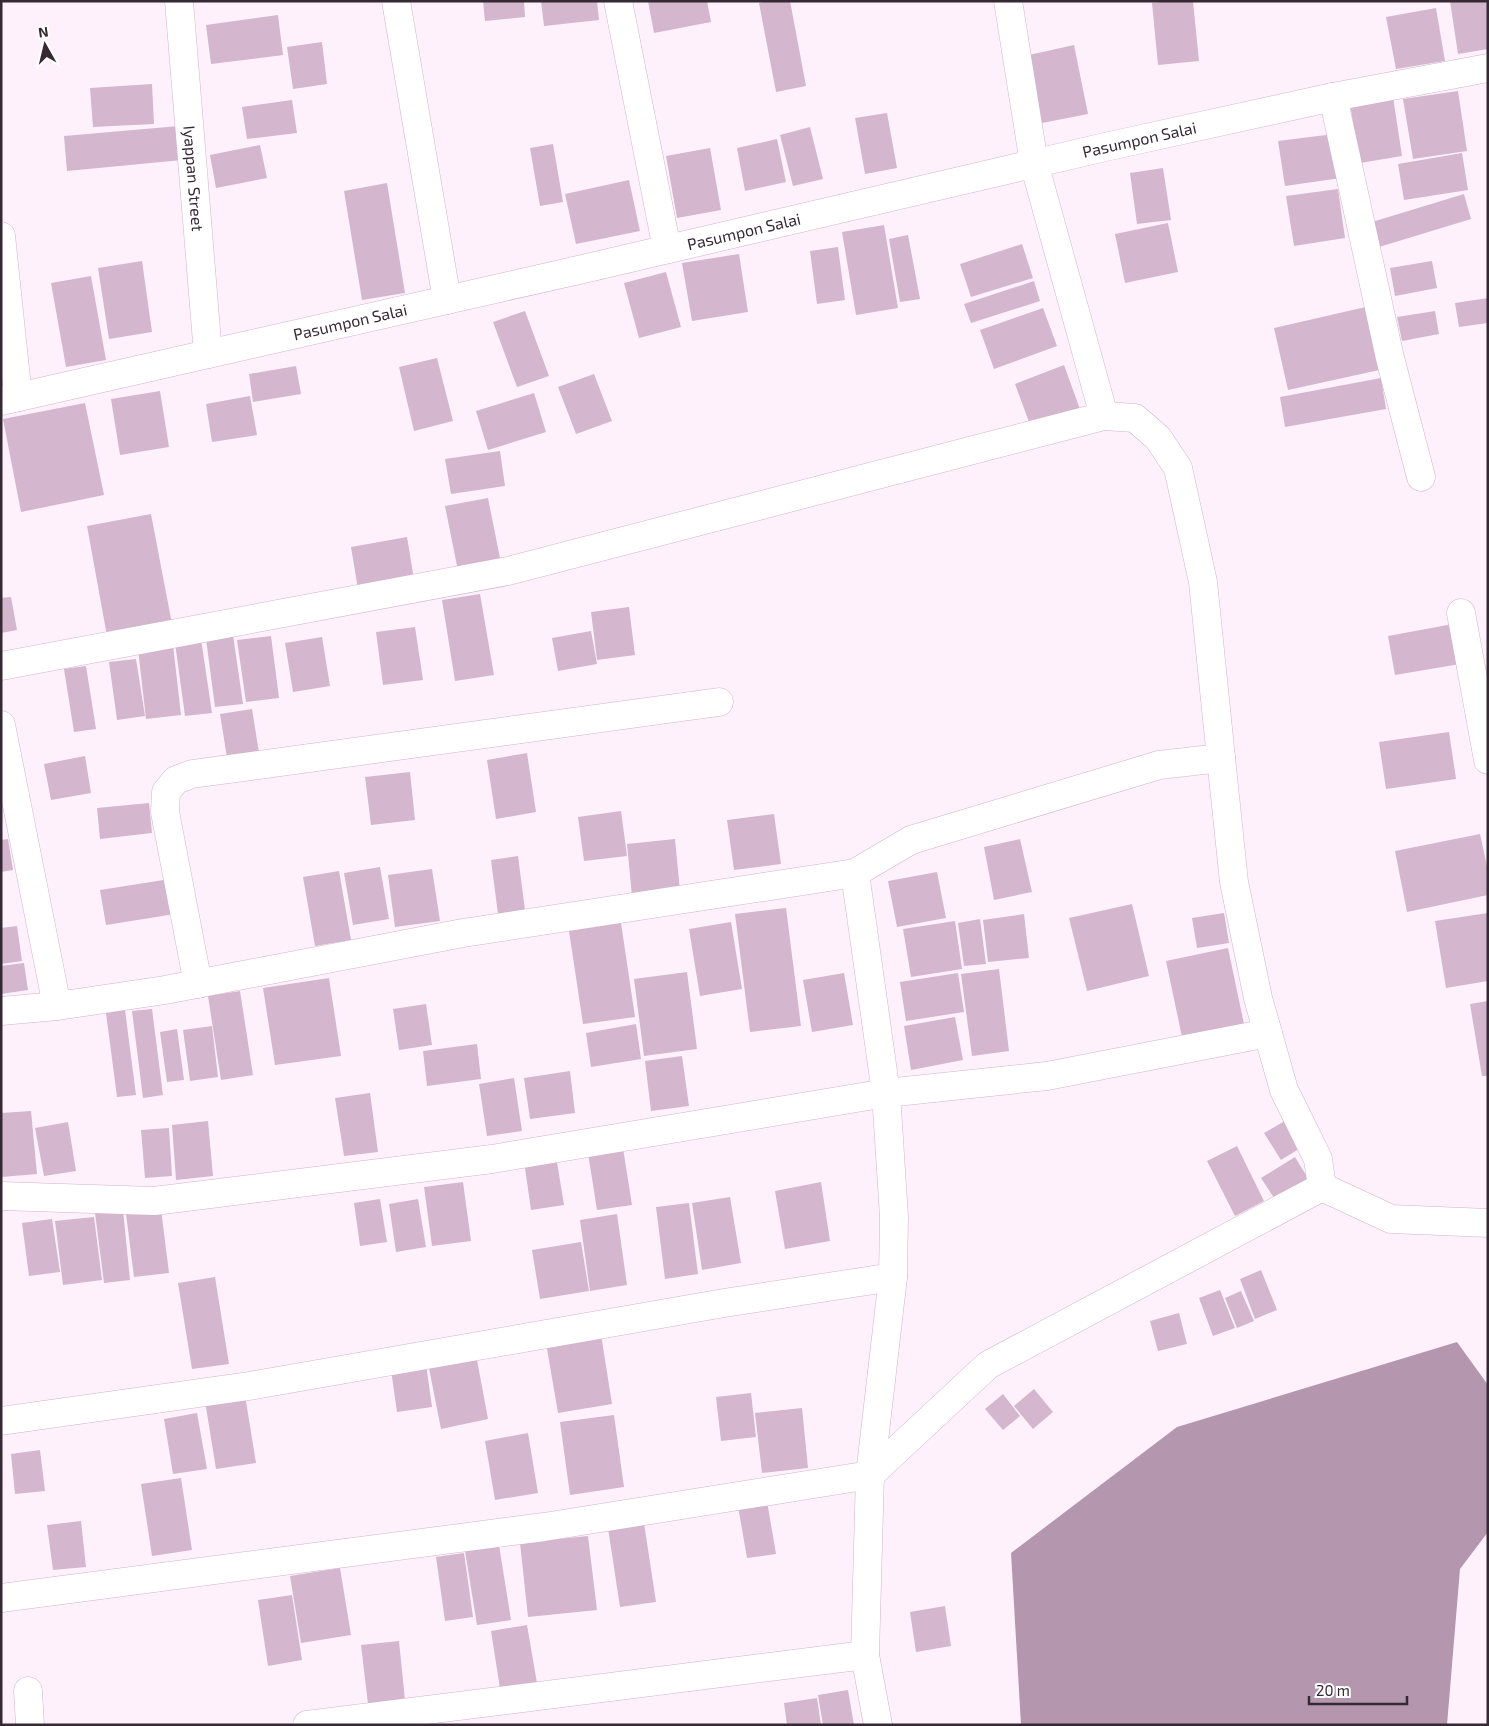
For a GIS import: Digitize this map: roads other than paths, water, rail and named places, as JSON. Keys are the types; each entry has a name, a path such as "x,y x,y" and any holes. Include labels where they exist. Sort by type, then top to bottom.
{"street":[{"name":"Iyappan Street","path":"179,1 208,354"},
{"path":"396,1 447,300"},
{"path":"618,1 668,249"},
{"path":"1008,1 1034,163 1104,416"},
{"name":"Pasumpon Salai","path":"10,399 447,300 1034,163 1333,97 1488,68"},
{"path":"1333,97 1390,358 1421,478"},
{"path":"1,236 10,399"},
{"path":"1,666 508,571 1104,416 1135,418 1158,438 1178,468 1203,582 1234,882 1258,998 1284,1090 1318,1160 1322,1187"},
{"path":"1461,613 1488,760"},
{"path":"198,984 165,812 166,792 176,780 192,774 719,702"},
{"path":"1,725 57,1006"},
{"path":"1,1011 57,1006 166,990 463,933 855,873 911,840 1159,765 1221,758"},
{"path":"855,873 886,1093 894,1217 892,1277 870,1475 865,1656 878,1725"},
{"path":"1,1196 154,1200 492,1159 886,1093 1047,1076 1268,1033"},
{"path":"1322,1187 1391,1219 1488,1223"},
{"path":"1,1598 544,1528 870,1475 988,1365 1322,1187"},
{"path":"1,1420 249,1386 724,1303 892,1277"},
{"path":"307,1725 865,1656"},
{"path":"28,1691 30,1725"}]}
